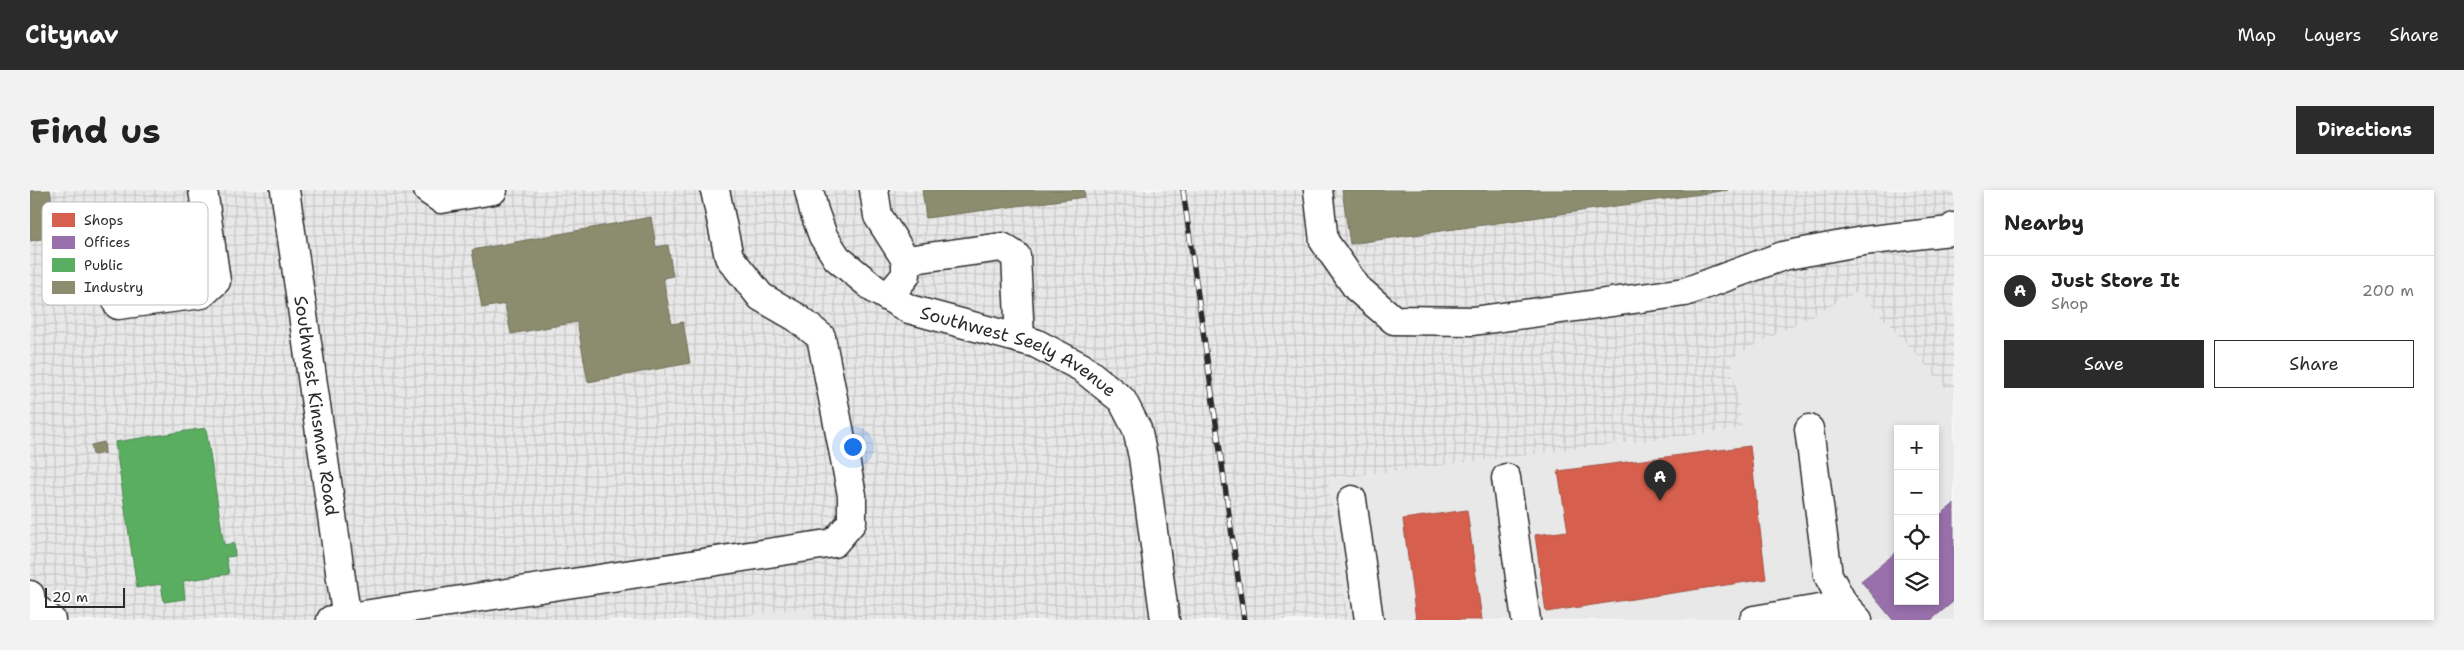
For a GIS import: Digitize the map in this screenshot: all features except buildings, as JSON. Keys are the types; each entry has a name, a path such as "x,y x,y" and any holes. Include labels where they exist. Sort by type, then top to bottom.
{"street":[{"name":"Southwest Kinsman Road","path":"285,190 341,619"},
{"path":"428,190 440,199 493,190"},
{"path":"341,619 834,543 852,522 852,495 821,337 796,317 761,297 729,257 715,190"},
{"name":"Southwest Seely Avenue","path":"809,190 823,236 837,258 851,271 888,296 909,309 1035,343 1081,367 1122,400 1137,429 1143,457 1165,620"},
{"path":"874,190 878,216 906,260 906,275 888,296"},
{"path":"1318,190 1324,241 1357,288 1394,320 1473,321 1685,292 1783,256 1863,241 1950,231 1954,227"},
{"path":"208,225 216,281 208,288"},
{"path":"906,260 1002,247 1016,256 1020,339"},
{"path":"1754,620 1851,612 1828,575 1809,428"},
{"path":"1506,478 1526,620"},
{"path":"1352,500 1369,620"},
{"path":"30,595 31,605 51,620"}],"shaded area":[{"path":"30,190 1954,190 1954,397 1859,291 1731,358 1743,429 1328,479 1348,620 815,620 812,607 713,620 30,620"},
{"path":"1859,291 1954,397 1954,620 1348,620 1327,479 1743,429 1731,358"},
{"path":"813,606 815,620 713,620"}],"railway":[{"path":"1183,190 1244,620"}],"place":[{"name":"Just Store It","path":"1660,501"}]}
